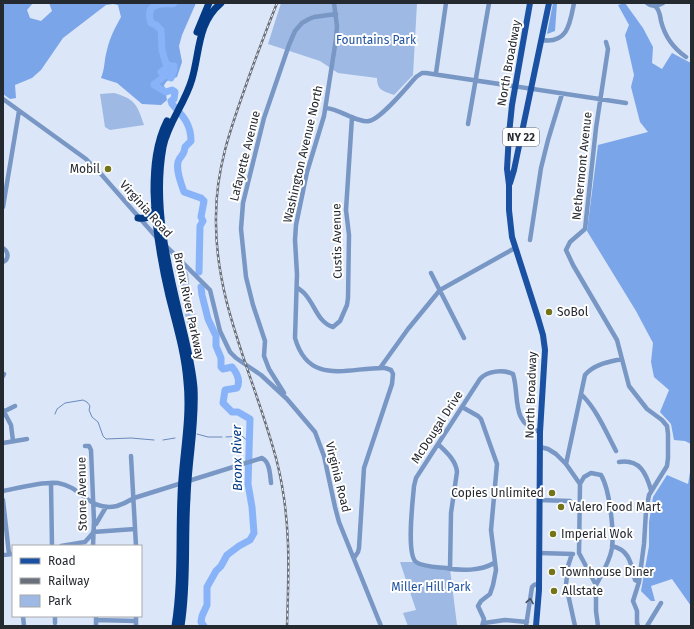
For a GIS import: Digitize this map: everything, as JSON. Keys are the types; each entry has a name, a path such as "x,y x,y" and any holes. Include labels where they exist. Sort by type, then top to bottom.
{"highway":[{"name":"Bronx River Parkway","path":"179,104 187,82 197,33 209,3"},
{"name":"Bronx River Parkway","path":"175,626 180,576 188,414 187,381 183,355 165,278 158,240 154,182 156,152 160,135 191,82 204,27 210,15 221,3"},
{"name":"Bronx River Parkway","path":"173,115 166,136 160,168 161,208 170,276 189,354 193,380 194,413 184,482 186,580 181,626"},
{"path":"138,218 150,217 155,207"}],"main road":[{"name":"North Broadway","path":"530,3 509,134 507,169 509,185 509,220 515,248 537,312 543,335 544,364 540,432 539,553 536,626"},
{"name":"NY 22","path":"509,185 514,170 549,3"}],"street":[{"name":"Washington Avenue North","path":"334,3 337,26 336,40 326,108 307,172 296,225 295,240 297,287 295,338 301,352 310,364 319,369 326,371 380,368"},
{"path":"436,73 446,3"},
{"path":"468,124 489,3"},
{"path":"542,40 558,38 566,32 569,27 574,3"},
{"path":"647,3 658,9 663,30 669,41 686,57"},
{"path":"656,7 663,3"},
{"name":"Lafayette Avenue","path":"288,399 269,369 264,356 265,341 246,277 243,258 241,229 243,203 264,118 295,31 302,23 309,19 336,14"},
{"name":"Nethermont Avenue","path":"606,42 608,48 600,99 585,229 570,242 566,250 573,265 617,340 629,386 647,409 656,415 667,426 667,466 651,490"},
{"path":"326,108 331,108 369,122 386,109 416,77 422,73 436,73 626,103"},
{"path":"530,240 541,168 562,94"},
{"name":"Virginia Road","path":"3,100 86,159 101,174 158,240 165,244 199,277 212,292 220,331 230,352 236,358 261,375 288,399 315,432 324,456 335,507 381,626"},
{"path":"3,207 19,111"},
{"name":"Custis Avenue","path":"297,287 305,293 322,321 328,326 336,326 345,311 348,298 350,241 346,210 352,117"},
{"path":"3,248 8,256 6,261 3,262"},
{"path":"354,558 358,552 364,468 394,378 391,370 380,368 440,290 515,248"},
{"path":"431,273 464,338"},
{"path":"566,464 582,395 584,378 589,370 599,365 622,359"},
{"name":"McDougal Drive","path":"450,569 415,561 413,557 411,547 414,486 416,478 480,379 484,375 501,371 512,373 515,381 517,404 520,416 533,430 540,432"},
{"path":"582,395 596,414 616,451"},
{"path":"13,441 11,425 4,410 15,406"},
{"path":"462,407 481,419 497,464 491,530 495,575 492,590 478,606 484,619 483,625 505,620 527,624 532,587 538,584"},
{"path":"3,443 27,439"},
{"path":"438,444 454,460 457,472 451,513 450,569 465,570 481,568 494,563"},
{"name":"Stone Avenue","path":"85,446 89,446 91,450 94,521 93,545"},
{"path":"540,447 553,452 566,464 580,484"},
{"path":"131,456 136,545"},
{"path":"3,491 59,483 71,487 96,505 106,507 118,506 134,498 260,458 265,459 271,483"},
{"path":"619,462 628,461 644,471 651,490 646,511 644,544 639,582 633,601 637,611 638,626"},
{"path":"575,626 566,585 568,566 576,553 580,484 584,477 591,473 601,475 604,480 611,517 612,546 607,564 596,585 596,612 598,626"},
{"path":"51,483 52,545"},
{"path":"3,500 11,554 3,555"},
{"path":"539,500 570,501"},
{"path":"67,545 85,542 93,532 106,507"},
{"path":"93,532 135,529"},
{"path":"612,546 619,547 626,552 631,563 635,580 639,582"},
{"path":"539,553 576,553"},
{"path":"576,553 596,585"},
{"path":"646,626 661,603"},
{"path":"55,617 55,623"},
{"path":"96,621 136,621"}],"green space":[{"name":"Fountains Park","path":"281,3 417,3 413,75 394,95 382,90 378,86 377,78 338,73 320,61 268,44"},
{"path":"114,93 131,100 134,103 144,125 110,130 105,127 100,94"},
{"path":"175,267 182,267 188,273 191,298 196,316 194,338 192,338 187,324 181,289"},
{"name":"Miller Hill Park","path":"400,562 416,562 450,569 457,625 408,626 403,613 416,610"}],"shaded area":[{"path":"5,3 33,3 27,10 30,18 41,21 52,11 49,3 196,3 182,35 179,46 182,62 177,77 167,81 164,85 167,100 161,105 142,104 117,83 101,78 110,41 121,17 118,5 113,4 106,5 63,38 41,70 32,78 15,85 16,98 10,99 3,94 3,7"},
{"path":"553,3 557,3 555,31 547,34"},
{"path":"625,3 643,28 653,47 652,63 662,69 672,53 691,63 691,444 685,441 674,440 671,424 660,412 669,390 654,377 651,362 653,343 636,311 587,231 598,145 648,132 640,122 631,87 634,75 625,35 629,25 618,5"},
{"path":"691,466 691,606 672,579 651,586 655,601 651,601 641,591 649,546 649,522 653,497 667,475 688,484"}],"waterway":[{"name":"Bronx River","path":"174,3 154,6 150,12 151,23 156,25 161,30 162,50 166,64 174,66 171,78 165,69 161,72 164,76 154,85 166,92 172,90 175,92 174,99 171,101 172,104 183,116 190,130 191,141 185,147 184,153 178,162 178,169 184,192 201,198 204,201 201,217 203,221 200,226 199,272"},
{"name":"Bronx River","path":"201,287 208,319 216,336 216,346 221,358 221,367 223,369 232,367 237,374 238,379 237,388 225,390 223,403 232,412 238,412 250,419 248,484 254,533 250,540 227,555 207,587 207,605 201,622 204,626"},
{"path":"55,414 57,409 65,403 83,400 90,406 89,410 92,417 98,422 103,436 106,439 131,438 154,440"},
{"path":"197,434 208,437 222,437"},
{"path":"226,437 242,436 249,442"},
{"path":"163,440 175,438"}],"railway":[{"path":"277,3 229,135 218,182 216,216 217,248 229,310 268,431 282,483 288,544 287,626"}],"place":[{"name":"Mobil","path":"108,169"},
{"name":"SoBol","path":"549,312"},
{"name":"Copies Unlimited","path":"552,493"},
{"name":"Valero Food Mart","path":"561,507"},
{"name":"Imperial Wok","path":"553,534"},
{"name":"Townhouse Diner","path":"552,572"},
{"name":"Allstate","path":"554,591"}]}
